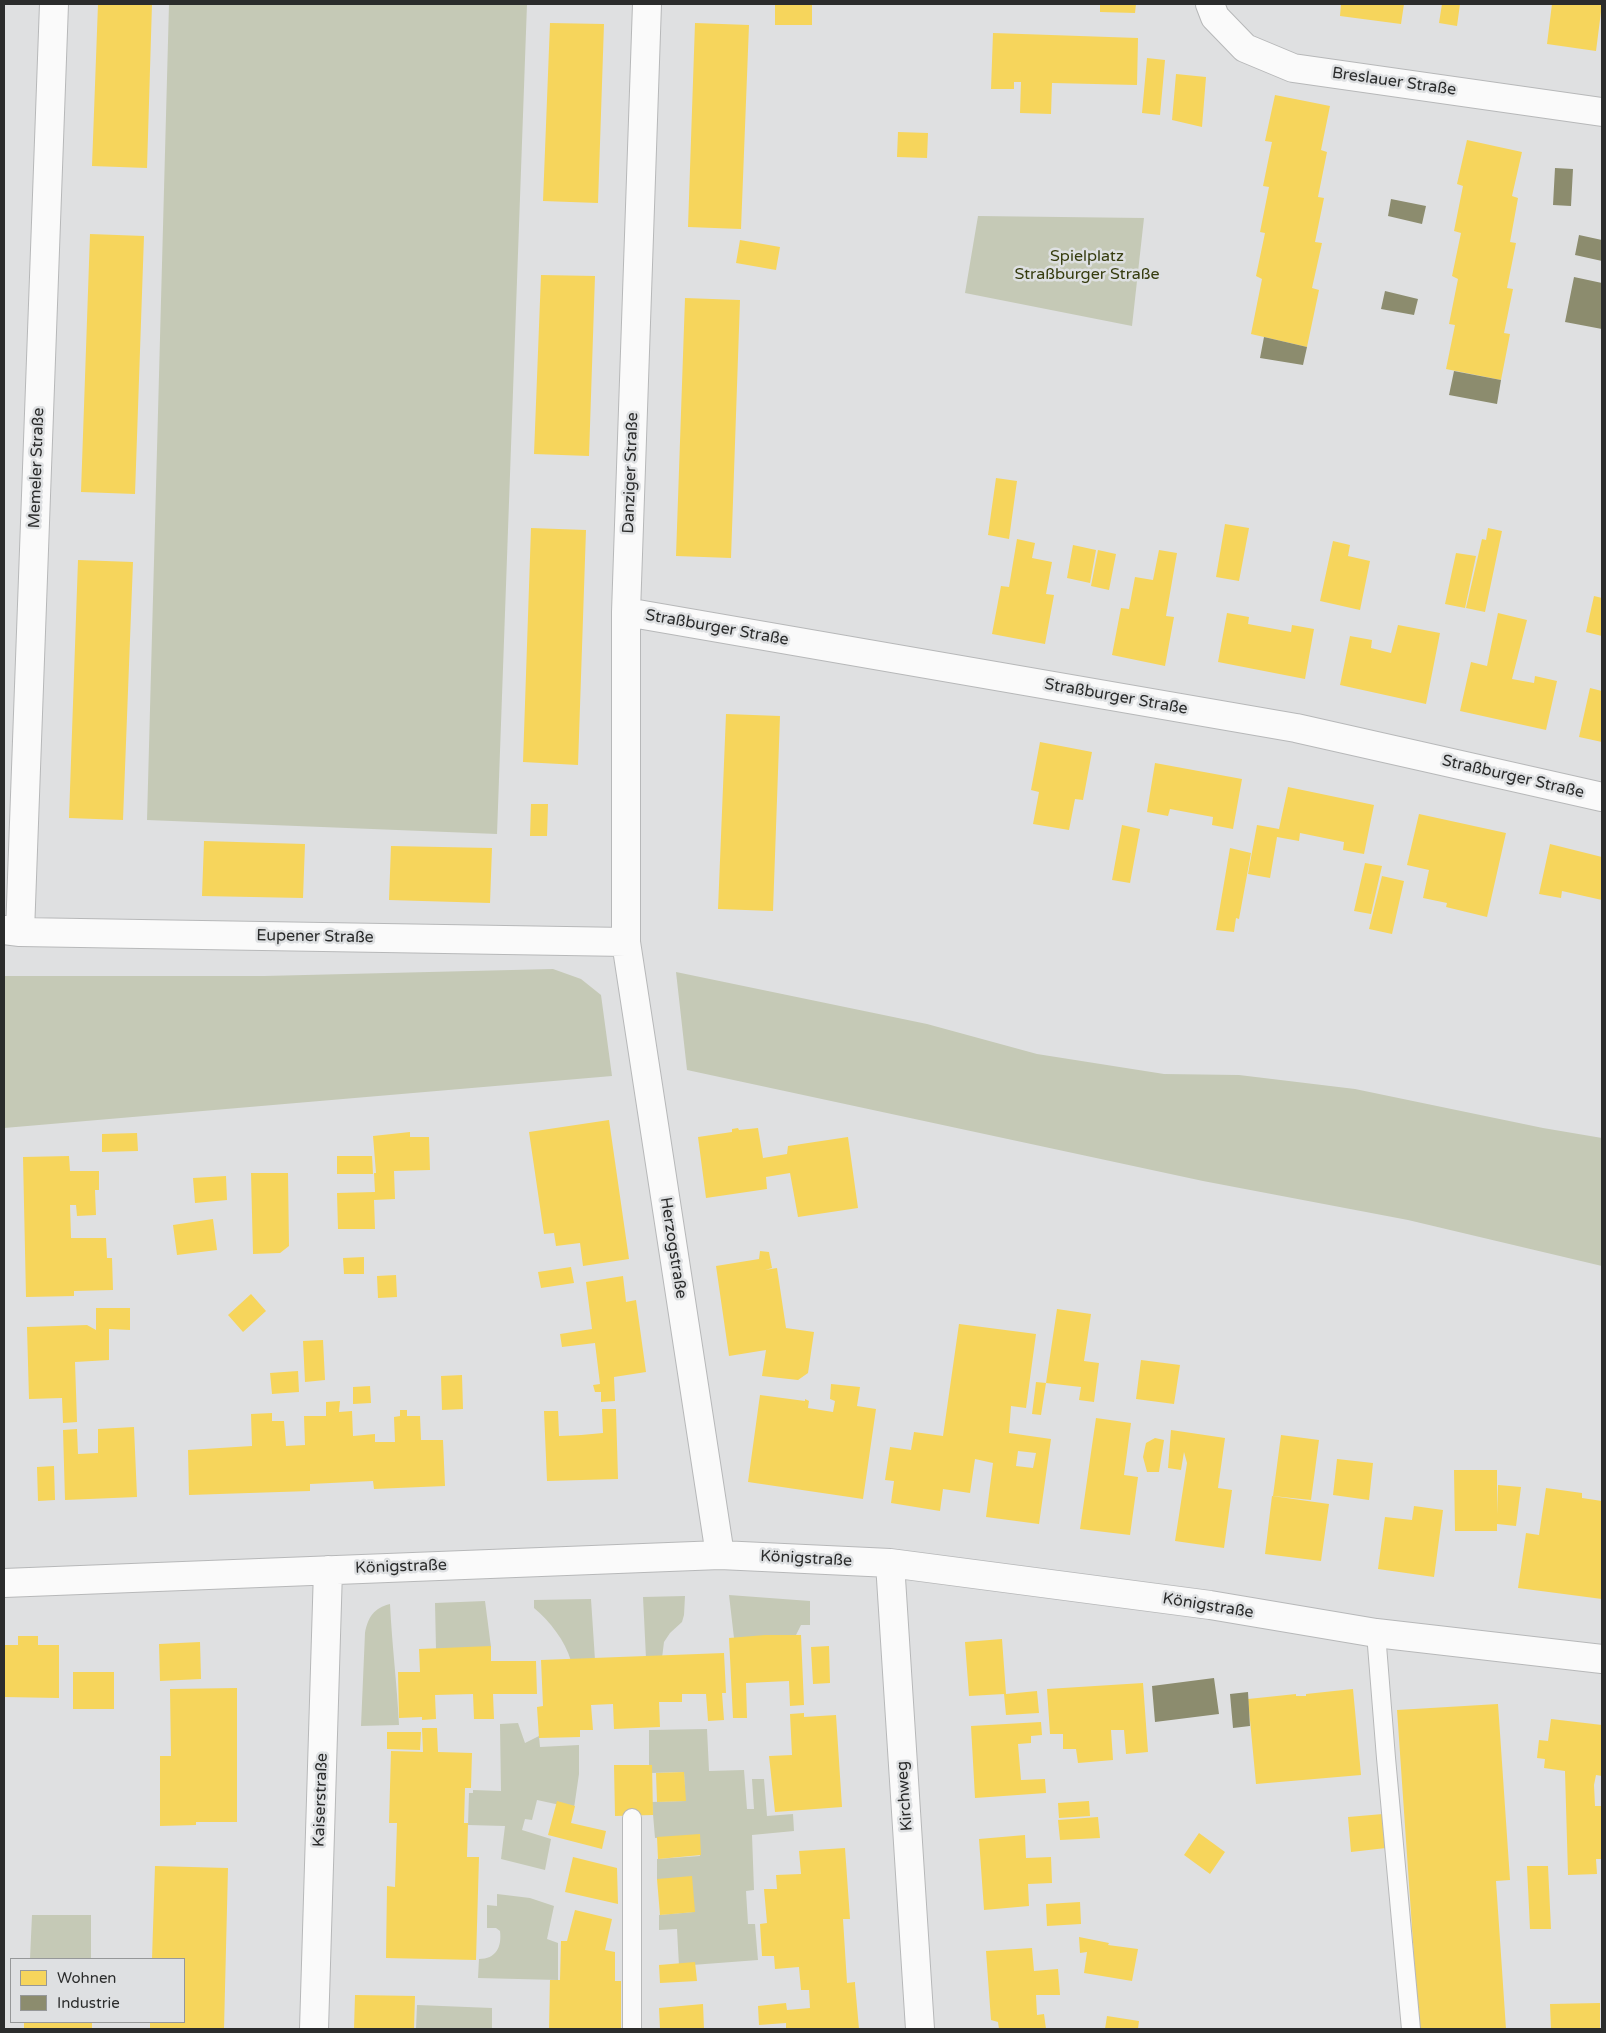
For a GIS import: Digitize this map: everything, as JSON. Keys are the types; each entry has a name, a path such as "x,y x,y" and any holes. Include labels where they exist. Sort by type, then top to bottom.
{"street":[{"name":"Memeler Straße","path":"12,931 54,4"},
{"name":"Danziger Straße","path":"626,942 626,612 647,4"},
{"name":"Breslauer Straße","path":"1210,4 1215,17 1245,48 1293,68 1602,112"},
{"name":"Straßburger Straße","path":"626,612 1296,728 1602,797"},
{"name":"Eupener Straße","path":"12,931 626,942"},
{"name":"Herzogstraße","path":"626,942 720,1555"},
{"name":"Königstraße","path":"4,1583 720,1555 890,1563 1210,1606 1376,1634 1602,1659"},
{"name":"Kirchweg","path":"890,1563 920,2029"},
{"name":"Kaiserstraße","path":"314,2029 328,1570"}],"lane":[{"path":"1376,1634 1411,2029"},
{"path":"632,1818 632,2029"}],"green space":[{"path":"169,4 527,4 497,834 147,820"},
{"name":"Spielplatz Straßburger Straße","path":"978,216 1144,218 1132,326 965,293"},
{"path":"553,969 581,979 601,995 612,1076 4,1128 4,976 264,976"},
{"path":"676,972 927,1024 1037,1054 1164,1074 1239,1075 1355,1089 1543,1128 1602,1138 1602,1266 1408,1220 1203,1181 687,1070"},
{"path":"729,1595 810,1601 810,1625 801,1625 796,1635 734,1638"},
{"path":"685,1596 682,1622 670,1633 664,1642 662,1658 646,1658 643,1597"},
{"path":"591,1599 595,1660 571,1661 565,1646 556,1632 534,1608 534,1600"},
{"path":"485,1601 491,1647 436,1649 435,1603"},
{"path":"390,1604 399,1725 361,1726 366,1627 376,1611"},
{"path":"518,1723 525,1743 539,1736 540,1747 579,1745 579,1774 574,1808 537,1800 532,1820 525,1819 522,1830 551,1839 545,1870 501,1859 505,1826 468,1825 469,1793 473,1793 473,1790 501,1791 500,1724"},
{"path":"707,1729 709,1771 744,1770 747,1809 754,1809 752,1779 764,1779 767,1816 793,1814 794,1831 752,1835 754,1890 746,1891 748,1924 755,1924 758,1960 679,1966 677,1929 659,1930 659,1915 693,1912 691,1878 657,1880 657,1859 700,1856 698,1836 655,1838 652,1802 685,1801 684,1772 652,1773 652,1765 649,1765 649,1730"},
{"path":"497,1894 530,1898 554,1906 547,1939 558,1943 558,1980 478,1978 479,1959 490,1957 499,1947 500,1931 496,1928 487,1928 487,1905 497,1906"},
{"path":"32,1915 91,1915 91,1958 30,1958"},
{"path":"417,2005 492,2008 492,2029 416,2029"}],"building: Wohnen":[{"path":"98,4 152,4 147,168 92,166"},
{"path":"775,4 812,4 812,25 775,25"},
{"path":"1100,4 1136,4 1135,13 1100,12"},
{"path":"1341,4 1404,4 1401,24 1340,16"},
{"path":"1442,4 1460,4 1457,26 1439,23"},
{"path":"1552,4 1602,4 1596,51 1547,44"},
{"path":"550,23 604,24 598,203 543,201"},
{"path":"695,23 749,25 741,229 688,227"},
{"path":"993,33 1138,38 1137,85 1052,83 1051,114 1020,113 1021,82 1014,82 1014,89 991,89"},
{"path":"1147,58 1165,60 1160,115 1142,113"},
{"path":"1176,74 1206,77 1202,127 1172,120"},
{"path":"1275,95 1330,106 1321,150 1327,152 1318,197 1324,198 1315,242 1322,243 1312,288 1319,290 1307,347 1251,334 1262,279 1256,276 1265,233 1260,232 1269,187 1263,186 1272,142 1265,141"},
{"path":"898,132 928,133 927,158 897,157"},
{"path":"1467,140 1522,152 1512,196 1518,198 1510,242 1516,243 1507,288 1513,289 1504,333 1510,334 1501,380 1446,369 1455,325 1449,324 1458,279 1452,276 1461,233 1454,231 1463,186 1457,184"},
{"path":"90,234 144,236 135,494 81,492"},
{"path":"740,240 780,247 776,270 736,263"},
{"path":"541,275 595,276 589,456 534,454"},
{"path":"685,298 740,300 731,558 676,556"},
{"path":"996,478 1017,481 1009,539 988,535"},
{"path":"1225,524 1249,528 1239,581 1216,577"},
{"path":"531,528 586,530 578,765 523,762"},
{"path":"1488,528 1502,531 1485,612 1466,608 1482,539 1486,540"},
{"path":"1017,539 1035,543 1032,558 1052,562 1046,594 1054,595 1045,644 992,634 1001,586 1009,587"},
{"path":"1333,541 1350,545 1348,556 1370,561 1360,610 1320,601"},
{"path":"1073,545 1096,550 1090,583 1067,578"},
{"path":"1098,550 1116,554 1109,590 1091,586"},
{"path":"1159,550 1177,553 1166,616 1174,617 1165,666 1112,655 1121,608 1129,609 1135,577 1153,580"},
{"path":"1456,553 1476,556 1465,608 1445,604"},
{"path":"78,560 133,562 123,820 69,818"},
{"path":"1594,596 1602,598 1602,636 1586,632"},
{"path":"1227,613 1249,617 1248,624 1291,632 1292,625 1314,629 1305,679 1218,662"},
{"path":"1498,613 1527,620 1512,679 1534,683 1535,676 1557,681 1546,730 1460,711 1471,662 1487,666"},
{"path":"1398,625 1440,633 1426,704 1340,685 1350,636 1372,640 1371,648 1391,653"},
{"path":"1590,688 1602,691 1602,742 1579,737"},
{"path":"726,714 780,716 773,911 718,909"},
{"path":"1040,742 1092,752 1083,800 1075,799 1069,830 1033,824 1039,792 1031,790"},
{"path":"1155,763 1242,779 1233,829 1212,825 1213,817 1170,809 1168,816 1147,812"},
{"path":"1288,787 1374,805 1364,854 1343,850 1344,842 1300,833 1299,841 1277,837 1270,878 1248,874 1257,825 1279,829"},
{"path":"531,804 548,804 547,836 530,836"},
{"path":"1419,814 1506,833 1487,917 1446,907 1447,903 1423,898 1429,870 1407,865"},
{"path":"1122,825 1140,829 1130,883 1112,880"},
{"path":"204,841 305,844 303,898 202,896"},
{"path":"1550,844 1602,857 1602,900 1562,891 1561,898 1539,894"},
{"path":"391,846 492,848 490,903 389,900"},
{"path":"1230,848 1251,853 1239,919 1236,918 1234,932 1216,930"},
{"path":"1365,863 1382,866 1371,914 1354,911"},
{"path":"1382,876 1404,881 1392,934 1369,929"},
{"path":"609,1120 629,1259 583,1266 580,1243 556,1246 554,1233 544,1234 529,1132"},
{"path":"738,1128 739,1130 758,1128 763,1158 787,1154 788,1146 848,1137 858,1208 798,1217 790,1173 766,1177 767,1189 706,1198 698,1137 732,1132 732,1129"},
{"path":"410,1132 410,1137 429,1137 430,1170 394,1171 395,1199 374,1200 375,1229 338,1229 337,1193 375,1192 374,1173 376,1173 373,1136"},
{"path":"137,1133 138,1151 102,1152 102,1134"},
{"path":"69,1156 70,1171 99,1171 99,1190 95,1190 96,1215 77,1216 76,1205 70,1205 71,1238 106,1238 107,1258 112,1258 113,1290 74,1291 74,1296 26,1297 23,1157"},
{"path":"337,1156 372,1156 373,1174 337,1174"},
{"path":"251,1173 288,1173 289,1246 280,1253 253,1254"},
{"path":"226,1176 227,1200 195,1203 193,1178"},
{"path":"213,1219 217,1250 177,1255 173,1225"},
{"path":"760,1251 769,1252 772,1268 765,1270 777,1268 786,1328 814,1332 808,1373 798,1380 762,1376 766,1350 729,1356 716,1266 759,1259"},
{"path":"364,1257 364,1274 344,1274 343,1258"},
{"path":"571,1267 574,1283 541,1288 538,1272"},
{"path":"396,1275 397,1297 378,1298 377,1276"},
{"path":"623,1276 626,1302 636,1300 646,1372 614,1377 615,1401 601,1402 601,1392 595,1392 593,1385 600,1384 595,1343 562,1347 560,1334 592,1329 586,1282"},
{"path":"251,1294 266,1311 243,1332 228,1315"},
{"path":"96,1308 130,1308 130,1330 109,1329 109,1360 75,1362 77,1422 63,1423 62,1398 29,1399 27,1327 87,1325 96,1330"},
{"path":"1057,1309 1091,1314 1084,1361 1099,1363 1094,1402 1079,1400 1081,1387 1046,1383"},
{"path":"959,1324 1036,1334 1026,1408 1011,1406 1009,1433 1051,1439 1039,1524 986,1517 993,1463 975,1459 970,1493 943,1489 940,1511 891,1503 894,1481 885,1480 890,1447 911,1450 914,1432 943,1436","holes":["1018,1451 1036,1453 1033,1468 1016,1466"]},
{"path":"323,1340 325,1380 305,1382 303,1341"},
{"path":"1141,1360 1180,1365 1174,1404 1136,1399"},
{"path":"298,1371 299,1392 272,1394 270,1373"},
{"path":"462,1375 463,1409 442,1410 441,1376"},
{"path":"1036,1382 1046,1383 1041,1415 1032,1414"},
{"path":"831,1384 860,1387 857,1406 876,1409 863,1499 748,1482 760,1395 805,1401 805,1399 809,1401 808,1408 833,1412 835,1401 830,1399"},
{"path":"370,1386 371,1403 353,1404 353,1387"},
{"path":"340,1401 339,1412 352,1411 353,1436 375,1434 375,1442 395,1442 394,1417 400,1416 400,1410 407,1410 407,1416 420,1416 421,1440 443,1440 445,1486 374,1489 373,1481 310,1484 310,1491 189,1495 188,1450 252,1446 251,1414 272,1413 272,1421 284,1421 286,1446 305,1445 304,1416 326,1416 326,1402"},
{"path":"602,1409 616,1409 618,1479 547,1481 544,1411 558,1411 559,1436 603,1433"},
{"path":"1096,1418 1131,1423 1124,1475 1138,1477 1130,1535 1080,1529"},
{"path":"134,1427 137,1497 65,1500 63,1430 77,1429 78,1454 98,1453 98,1429"},
{"path":"1171,1430 1225,1438 1218,1488 1232,1490 1224,1548 1175,1541 1187,1463 1184,1452 1181,1470 1168,1468"},
{"path":"1281,1435 1319,1440 1311,1500 1273,1496"},
{"path":"1155,1438 1164,1440 1159,1472 1147,1472 1143,1457 1146,1443"},
{"path":"1337,1459 1373,1463 1369,1500 1333,1495"},
{"path":"54,1466 55,1500 38,1501 37,1467"},
{"path":"1454,1470 1497,1470 1497,1514 1498,1485 1521,1487 1516,1526 1497,1524 1497,1531 1455,1531"},
{"path":"1546,1488 1582,1493 1582,1498 1602,1501 1602,1599 1518,1588 1526,1533 1539,1535"},
{"path":"1272,1496 1329,1504 1321,1561 1265,1554"},
{"path":"1414,1506 1443,1510 1434,1577 1378,1569 1385,1517 1412,1520"},
{"path":"801,1635 804,1705 790,1706 789,1681 746,1683 747,1718 733,1718 729,1638"},
{"path":"18,1636 38,1636 38,1645 59,1645 59,1698 4,1697 4,1645 18,1645"},
{"path":"1002,1639 1006,1694 1037,1691 1039,1713 1006,1715 1004,1694 969,1696 965,1642"},
{"path":"200,1642 201,1679 160,1681 159,1644"},
{"path":"491,1646 491,1661 536,1661 537,1694 493,1694 494,1719 474,1719 473,1694 435,1695 436,1719 422,1720 422,1717 399,1718 398,1672 420,1672 419,1649"},
{"path":"829,1646 830,1683 813,1684 811,1647"},
{"path":"724,1653 726,1693 722,1693 724,1720 708,1721 706,1694 682,1694 682,1702 659,1702 660,1727 614,1729 613,1704 591,1705 593,1730 580,1730 580,1737 539,1738 537,1707 543,1706 541,1660"},
{"path":"73,1672 114,1672 114,1709 73,1709"},
{"path":"1143,1683 1148,1752 1126,1754 1124,1730 1111,1730 1113,1760 1078,1763 1076,1749 1063,1749 1063,1734 1050,1734 1047,1689"},
{"path":"237,1688 237,1822 196,1822 196,1825 160,1826 160,1756 171,1756 170,1689"},
{"path":"1353,1689 1361,1775 1256,1784 1248,1699 1296,1694 1296,1696 1306,1696 1306,1694"},
{"path":"1498,1704 1510,1880 1496,1881 1506,2029 1419,2029 1397,1710"},
{"path":"804,1713 804,1717 836,1715 842,1807 775,1812 769,1756 792,1755 790,1714"},
{"path":"1551,1719 1602,1725 1602,1776 1596,1775 1594,1785 1595,1806 1602,1806 1602,1859 1596,1859 1597,1874 1568,1875 1565,1771 1544,1768 1545,1759 1537,1758 1539,1740 1548,1741"},
{"path":"1041,1722 1042,1735 1031,1736 1031,1743 1018,1744 1021,1780 1045,1779 1046,1793 975,1798 971,1726"},
{"path":"422,1728 437,1728 438,1752 472,1753 471,1788 465,1788 464,1823 468,1823 467,1857 479,1857 476,1960 386,1958 387,1886 395,1887 397,1823 389,1823 391,1751 423,1752"},
{"path":"387,1732 421,1732 420,1750 387,1749"},
{"path":"614,1765 652,1765 653,1815 615,1816"},
{"path":"684,1772 686,1801 657,1802 656,1773"},
{"path":"557,1801 575,1806 571,1823 606,1831 602,1849 548,1835"},
{"path":"1089,1801 1090,1816 1059,1818 1058,1803"},
{"path":"1383,1814 1386,1848 1351,1852 1348,1817"},
{"path":"1098,1817 1100,1838 1060,1840 1058,1820"},
{"path":"1199,1833 1225,1852 1210,1874 1184,1855"},
{"path":"700,1834 701,1855 658,1859 657,1837"},
{"path":"1025,1835 1026,1858 1051,1857 1052,1883 1028,1884 1029,1906 984,1910 979,1839"},
{"path":"845,1848 850,1919 843,1919 847,1983 855,1982 859,2029 786,2029 786,2023 759,2025 758,2006 786,2003 787,2010 810,2008 809,1990 801,1990 799,1967 775,1969 774,1956 762,1956 760,1924 767,1923 764,1889 777,1889 776,1875 801,1874 799,1851"},
{"path":"573,1857 617,1868 618,1904 565,1892"},
{"path":"155,1866 228,1868 224,2029 150,2029 150,2023 185,2023 185,1958 152,1958"},
{"path":"1527,1866 1548,1866 1551,1929 1530,1929"},
{"path":"692,1876 695,1912 660,1915 657,1879"},
{"path":"1080,1902 1081,1924 1047,1926 1046,1904"},
{"path":"575,1910 612,1919 605,1950 615,1952 615,1981 621,1981 621,2029 549,2029 550,1980 560,1980 561,1941 567,1941"},
{"path":"1079,1937 1109,1943 1108,1945 1138,1949 1132,1981 1084,1973 1087,1952 1080,1953"},
{"path":"1032,1948 1034,1971 1058,1969 1060,1995 1036,1995 1037,2015 1044,2014 1046,2029 999,2029 998,2022 991,2020 986,1951"},
{"path":"695,1962 697,1981 660,1983 659,1965"},
{"path":"355,1995 415,1996 414,2029 354,2029"},
{"path":"1600,2003 1600,2029 1551,2029 1550,2004"},
{"path":"703,2004 704,2029 660,2029 659,2008"},
{"path":"1107,2016 1139,2021 1138,2029 1105,2029"},
{"path":"24,2023 92,2023 92,2029 24,2029"}],"building: Industrie":[{"path":"1555,168 1573,169 1571,206 1553,205"},
{"path":"1391,199 1426,206 1422,224 1388,216"},
{"path":"1579,235 1602,240 1602,261 1575,255"},
{"path":"1574,277 1602,283 1602,329 1565,322"},
{"path":"1385,291 1418,299 1414,315 1381,309"},
{"path":"1264,337 1307,347 1303,365 1260,358"},
{"path":"1454,371 1501,380 1497,404 1449,395"},
{"path":"1214,1678 1219,1714 1155,1722 1152,1686"},
{"path":"1248,1692 1250,1726 1233,1728 1230,1694"}]}
